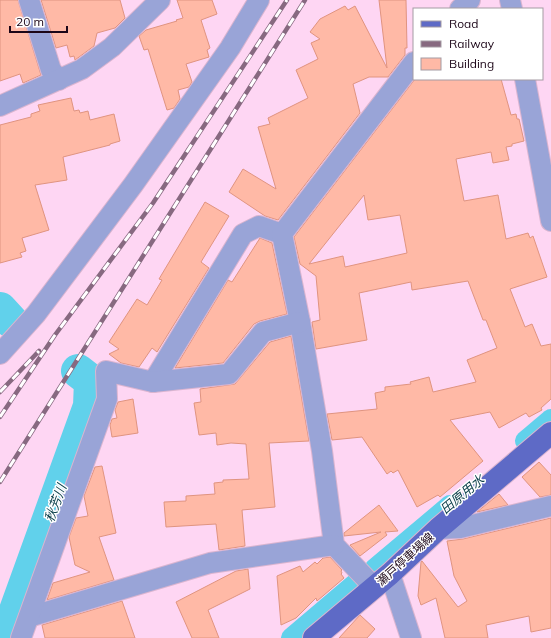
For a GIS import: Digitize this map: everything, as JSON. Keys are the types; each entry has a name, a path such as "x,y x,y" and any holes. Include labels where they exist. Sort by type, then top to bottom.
{"main road":[{"name":"瀬戸停車場線","path":"314,638 382,580 438,529 551,433"}],"street":[{"path":"29,0 51,70 59,80"},
{"path":"0,106 82,69 112,47 160,0"},
{"path":"2,346 36,314 133,185 230,48 259,0"},
{"path":"461,8 470,0"},
{"path":"334,545 322,451 300,322 282,234 413,63"},
{"path":"525,80 551,221"},
{"path":"153,382 243,234 259,226 282,234"},
{"path":"21,638 107,399 106,371 153,382 229,374 263,332 300,322"},
{"path":"438,529 460,528 551,506"},
{"path":"29,617 210,563 334,545 382,580 411,638"}],"building":[{"path":"0,0 18,0 41,75 23,83 20,74 0,81"},
{"path":"41,0 120,0 125,18 115,28 97,33 94,46 75,60 74,56 70,57 67,45 56,48"},
{"path":"177,0 212,0 217,14 201,20 210,48 207,50 209,57 186,64 192,82 189,87 178,90 180,99 174,108 167,110 148,49 144,50 139,36 146,30 183,18"},
{"path":"379,0 406,0 407,48 405,48 405,55 388,77 369,77 353,84 360,113 278,220 265,216 229,192 243,169 276,189 258,127 270,124 268,118 308,98 296,70 318,59 311,43 320,39 310,32 320,19 345,6 348,10 355,6 387,68"},
{"path":"414,80 501,80 511,115 516,114 517,119 519,119 524,141 506,147 509,160 493,163 491,152 456,159 464,201 498,195 506,239 528,233 530,238 533,236 547,277 510,289 525,327 532,324 541,346 551,344 551,399 541,408 542,410 529,417 526,413 499,428 490,412 450,420 483,461 440,497 438,495 417,507 398,470 393,473 391,471 387,474 362,437 332,440 327,414 377,409 375,393 385,391 385,387 411,384 410,382 429,377 433,392 476,382 467,360 497,348 486,320 483,320 468,281 412,290 411,282 359,293 367,340 316,349 312,322 320,320 316,276 300,264 294,237","holes":["364,195 368,220 400,215 407,253 345,267 343,256 309,264"]},
{"path":"71,98 74,111 79,110 80,113 88,111 90,120 114,114 120,141 63,157 67,180 35,185 49,230 22,238 26,251 20,253 22,257 0,263 0,125 31,117 31,114 40,111 38,105"},
{"path":"205,202 229,216 201,262 209,268 157,352 152,348 139,367 121,363 109,354 119,349 109,342 137,299 147,305 162,280 159,279"},
{"path":"260,238 272,243 287,314 254,324 223,363 175,368 228,280 232,282"},
{"path":"291,336 309,441 269,443 275,507 242,510 245,546 219,550 216,524 166,527 164,502 186,501 186,496 215,494 214,483 223,482 223,480 249,479 246,444 231,443 217,445 216,433 199,435 194,403 201,402 200,389 235,384 270,342"},
{"path":"133,399 138,433 112,437 110,425 112,419 117,418 115,410 118,402"},
{"path":"539,462 551,475 551,495 540,497 522,477"},
{"path":"102,466 116,533 99,537 114,580 47,600 53,583 90,572 75,565 69,537 76,518 88,516 84,496 95,467"},
{"path":"499,494 508,505 477,512"},
{"path":"379,505 398,531 385,532 387,535 360,556 350,545 381,532 344,536 344,533"},
{"path":"551,518 551,628 531,632 529,616 486,625 488,638 445,638 436,598 421,605 418,596 421,562 422,561 458,607 467,601 454,576 447,541 463,539"},
{"path":"330,557 342,570 341,574 344,578 317,601 316,598 296,618 281,625 277,576 300,566 303,572 315,562 317,564 323,558"},
{"path":"248,569 250,589 208,610 219,638 192,638 176,602 236,571"},
{"path":"122,601 135,638 45,638 42,625"},
{"path":"360,615 375,629 367,638 339,638"}],"waterway":[{"name":"秋芳川","path":"0,309 11,321"},
{"name":"秋芳川","path":"6,638 90,406 91,381 78,371"},
{"name":"田原用水","path":"525,441 551,419"},
{"name":"田原用水","path":"374,569 450,505"},
{"name":"田原用水","path":"291,638 357,582"}],"railway":[{"path":"0,417 55,335 153,203 287,0"},
{"path":"0,482 305,0"},
{"path":"0,392 39,351"}]}
